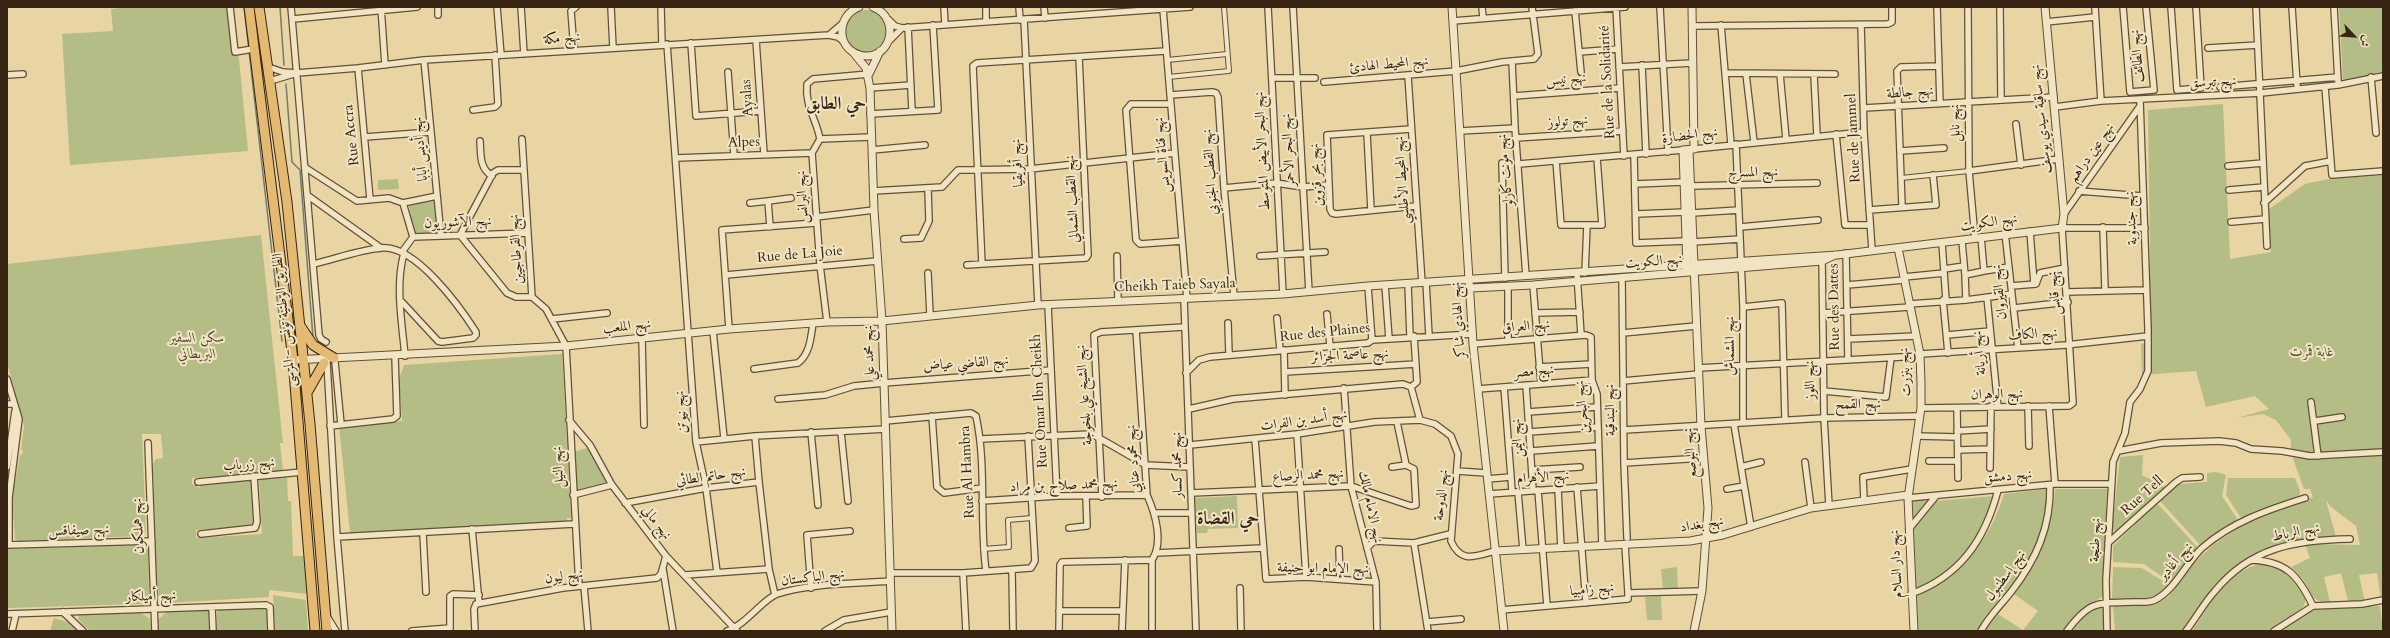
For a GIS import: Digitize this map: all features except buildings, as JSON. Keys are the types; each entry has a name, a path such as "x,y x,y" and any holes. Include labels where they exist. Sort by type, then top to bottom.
{"highway":[{"name":"الطريق الوطنية تونس - المرسى","path":"249,7 293,363 315,631"},
{"name":"الطريق الوطنية تونس - المرسى","path":"259,7 287,202 301,326 327,631"},
{"path":"301,326 313,345 330,361 307,392"}],"street":[{"path":"230,7 236,52 254,49"},
{"path":"291,7 306,168 306,195 319,335 326,342"},
{"path":"293,19 381,8 417,7"},
{"path":"438,7 438,15"},
{"path":"473,110 495,107 498,104 498,7"},
{"path":"520,7 524,54"},
{"path":"574,50 571,11 576,7"},
{"path":"611,7 613,48"},
{"name":"نهج نيوتن","path":"661,7 676,158 696,442 706,488 717,572"},
{"path":"829,35 843,23 854,7"},
{"path":"849,13 859,7"},
{"path":"873,7 882,12 895,26 905,28 1190,7"},
{"path":"944,7 945,24"},
{"path":"986,7 986,22"},
{"name":"نهج أفريقيا","path":"1019,7 1022,20 1025,60 1038,305"},
{"path":"1044,7 1045,18"},
{"path":"1168,78 1228,71 1224,7"},
{"name":"نهج البحر الأبيض المتوسط","path":"1268,7 1283,294"},
{"name":"نهج البحر الأحمر","path":"1293,7 1309,292"},
{"name":"نهج الهادي شاكر","path":"1452,7 1473,344 1504,631"},
{"path":"1482,7 1483,18"},
{"path":"1532,7 1533,14"},
{"name":"Rue de la Solidarité","path":"1616,7 1624,156"},
{"path":"1453,21 1625,7"},
{"path":"1660,7 1668,152"},
{"name":"نهج البوصع","path":"1692,7 1692,63 1688,184 1691,269 1695,288 1701,426 1707,490 1706,538 1702,591 1694,631"},
{"path":"1692,26 1888,24 1892,22 1892,7"},
{"path":"1937,7 1940,103"},
{"name":"نهج نابل","path":"1968,7 1970,171 1978,237 1984,271"},
{"path":"2000,7 2001,99"},
{"name":"نهج ساقية سيدي يوسف","path":"2045,7 2060,159 2064,214 2062,228"},
{"path":"2095,7 2102,101"},
{"name":"نهج الطائف","path":"2123,7 2130,92 2154,90 2146,7"},
{"path":"2171,7 2177,90 2201,88 2196,7"},
{"path":"2256,7 2267,246"},
{"path":"2292,7 2298,89"},
{"path":"2334,7 2338,85"},
{"path":"381,8 385,65"},
{"name":"نهج قناة السويس","path":"1167,8 1166,50 1186,299"},
{"path":"1575,11 1581,72"},
{"name":"نهج المحيط الهادئ","path":"1324,82 1456,71 1538,56 1533,14"},
{"path":"2046,22 2095,17"},
{"path":"888,20 891,30 889,40"},
{"path":"843,23 841,33 844,42"},
{"name":"Rue de Jammel","path":"1861,24 1864,132 1872,250"},
{"path":"870,114 938,110 933,25"},
{"name":"نهج المشماش","path":"1721,25 1725,73 1734,144 1740,227 1743,307 1744,423"},
{"path":"869,74 880,51 889,40 905,28"},
{"path":"905,28 912,111"},
{"path":"829,35 838,36 864,63 869,74"},
{"name":"نهج مكة","path":"297,73 358,68 424,60 829,35"},
{"name":"Ayalas","path":"756,40 764,154"},
{"path":"691,43 696,116 761,111"},
{"path":"2208,48 2258,45"},
{"path":"1579,52 1618,49"},
{"path":"982,264 973,66 977,63 1166,50"},
{"path":"853,52 868,56 880,51"},
{"path":"1167,60 1227,54"},
{"name":"نهج القطب الشمالي","path":"967,265 1086,258 1088,255 1079,57"},
{"name":"نهج أديس أبابا","path":"424,60 441,236"},
{"name":"نهج مونت كارلو","path":"1512,61 1515,128 1519,164 1526,276"},
{"path":"1619,67 1692,63"},
{"path":"1642,65 1646,154"},
{"path":"1902,206 1897,71 1901,67 1939,66"},
{"path":"268,67 283,72 297,73"},
{"name":"Rue Accra","path":"358,68 370,199"},
{"path":"728,72 734,155"},
{"path":"270,81 297,73"},
{"path":"1725,73 1835,74"},
{"path":"7,75 23,74"},
{"path":"869,74 813,79 808,84 806,93 811,116 818,128 820,139 871,137"},
{"name":"نهج محمد علي","path":"869,74 873,192 882,321 892,631"},
{"path":"1746,74 1754,142"},
{"path":"1780,74 1786,139"},
{"path":"1814,75 1817,136"},
{"name":"نهج المحيط الأطلسي","path":"1408,76 1416,206 1429,336"},
{"name":"نهج تبرسق","path":"2055,107 2102,101 2261,93 2325,87 2371,77 2383,76"},
{"path":"2220,88 2338,77"},
{"path":"2371,77 2376,133"},
{"path":"1272,78 1315,78"},
{"path":"870,88 911,85"},
{"path":"2325,87 2332,175 2383,171"},
{"name":"نهج نيس","path":"1514,96 1620,88"},
{"name":"نهج القطب الجنوبي","path":"1170,95 1216,93 1218,97 1224,188 1234,296"},
{"name":"نهج جالطة","path":"1864,108 2054,97"},
{"name":"نهج جندوبة","path":"2118,451 2125,433 2130,402 2140,389 2148,370 2145,228 2142,196 2140,100"},
{"path":"1170,104 1130,104 1127,106 1126,110 1138,243 1182,241"},
{"name":"نهج عين دراهم","path":"2064,214 2140,106"},
{"path":"2016,124 2021,165"},
{"path":"1460,131 1515,128"},
{"name":"نهج بحر قزوين","path":"1411,129 1327,135 1329,185 1332,213 1416,206"},
{"name":"نهج تولوز","path":"1516,138 1623,130"},
{"path":"365,136 431,132"},
{"name":"نهج الحضارة","path":"1519,164 1668,152 1734,144 1864,132"},
{"path":"1367,133 1371,210"},
{"path":"1836,134 1845,225 1870,225"},
{"name":"نهج القرطاجيين","path":"522,138 532,297 546,309 566,346"},
{"name":"نهج البرانس","path":"820,139 812,153 816,223 827,322"},
{"path":"480,141 482,166 484,171 492,176"},
{"path":"872,150 925,145"},
{"path":"1900,151 1944,148"},
{"name":"Alpes","path":"676,158 812,153"},
{"path":"873,192 928,189 945,186 951,176 958,170 1030,169 1083,163 1131,160 1175,153"},
{"path":"1634,155 1636,243 1740,239"},
{"path":"1556,161 1561,226 1602,225 1597,158"},
{"path":"1901,178 2021,165 2060,159"},
{"path":"2264,203 2305,166 2331,161"},
{"path":"1502,163 1505,278"},
{"path":"2228,166 2263,163"},
{"path":"306,168 350,198 357,201 389,198 404,203 437,196"},
{"path":"524,170 498,170 492,176 460,235 507,293 516,297 532,297"},
{"path":"1869,210 1902,206 1936,205 1933,175"},
{"path":"1224,188 1276,183 1303,187 1329,185"},
{"name":"نهج المسرح","path":"1635,184 1737,185 1817,183"},
{"path":"2229,190 2264,187"},
{"path":"904,239 921,238 928,227 928,189"},
{"path":"2079,191 2142,196"},
{"path":"306,195 381,248 403,253 449,294 476,332 476,335 473,338 442,342 438,341 402,302"},
{"path":"750,202 791,198"},
{"path":"768,201 770,227"},
{"path":"404,203 413,237 403,253 401,264 405,356"},
{"path":"816,217 874,210"},
{"path":"1636,214 1739,210"},
{"path":"2231,222 2265,219"},
{"path":"1740,227 1818,220"},
{"path":"729,329 722,230 816,223"},
{"path":"1581,335 1580,276 1587,225"},
{"path":"2103,227 2105,290"},
{"name":"نهج الكويت","path":"1470,288 1533,285 1580,276 1691,269 1822,258 1837,254 1962,241 2005,233 2062,228 2145,228"},
{"name":"نهج قابس","path":"2062,228 2071,343 2073,403"},
{"path":"2030,231 2034,284"},
{"name":"نهج الآشوريون","path":"413,237 528,233"},
{"name":"نهج القيروان","path":"2005,233 2018,348"},
{"path":"1962,241 1966,300"},
{"path":"1942,243 1948,353"},
{"path":"313,264 381,248"},
{"name":"نهج بنزرت","path":"1898,248 1920,355 1921,408 1908,497"},
{"path":"1260,256 1325,252"},
{"name":"Rue des Dattes","path":"1846,253 1848,360"},
{"path":"1117,256 1118,301"},
{"name":"نهج اللوز","path":"1822,258 1824,418 1829,506"},
{"name":"Rue de La Joie","path":"726,274 877,261"},
{"path":"1847,285 1904,278 1964,266"},
{"path":"1965,275 2009,267"},
{"path":"2011,286 2037,283 2040,273 2065,268"},
{"name":"نهج الكويت","path":"1470,280 1526,276 1622,277 1691,269"},
{"path":"928,272 930,315"},
{"name":"نهج البندقية","path":"1622,277 1624,463 1627,538"},
{"name":"Cheikh Taieb Sayala","path":"882,321 1038,305 1283,294 1368,286 1470,280"},
{"path":"1408,284 1417,382 1411,387"},
{"path":"1533,285 1541,384"},
{"path":"1368,286 1372,340"},
{"path":"1385,286 1389,338"},
{"path":"1508,286 1508,340"},
{"path":"2067,292 2146,290"},
{"path":"1823,314 2012,294"},
{"name":"نهج أريانة","path":"1987,297 1998,407"},
{"name":"نهج محمد كسار","path":"1186,299 1184,327 1189,409 1190,513 1196,631"},
{"path":"2014,308 2068,302"},
{"path":"1743,307 1782,303 1785,420"},
{"name":"Rue Omar Ibn Cheikh","path":"1048,305 1057,496"},
{"path":"1535,313 1580,312"},
{"path":"552,319 607,313"},
{"path":"1327,314 1330,346"},
{"path":"1277,318 1285,372 1286,394"},
{"name":"نهج الملعب","path":"293,363 566,346 729,329 827,322 882,321"},
{"path":"754,369 801,360 809,346 813,323"},
{"path":"1228,323 1229,354"},
{"path":"1623,333 1696,326"},
{"name":"نهج الشيخ علي بلخوجة","path":"1102,497 1094,335 1136,330 1184,327"},
{"name":"نهج محمود عنابي","path":"1136,330 1147,495 1156,513 1156,553 1152,560 1152,631"},
{"path":"713,331 724,438"},
{"path":"1947,335 1990,331"},
{"name":"Rue des Plaines","path":"1186,373 1193,364 1203,358 1229,354 1368,343 1372,340 1412,336 1473,334"},
{"name":"نهج العراق","path":"1473,344 1581,335"},
{"name":"نهج البحرين","path":"1581,335 1591,337 1592,380 1596,391 1597,408 1602,546"},
{"path":"1848,339 1916,336"},
{"name":"نهج الكاف","path":"1623,381 1743,366 1891,358 2148,336"},
{"path":"642,338 644,425"},
{"name":"نهج النيل","path":"566,346 574,524 588,631"},
{"path":"330,426 394,419 397,416 395,357"},
{"path":"1824,391 1886,398 1891,358"},
{"path":"330,361 341,424"},
{"path":"330,361 330,426 345,631"},
{"name":"نهج الملعب","path":"304,362 330,361"},
{"name":"نهج عاصمة الجزائر","path":"1285,372 1416,364"},
{"path":"1539,368 1592,364"},
{"name":"نهج القاضي عياض","path":"778,399 825,395 854,386 884,382 1051,370"},
{"path":"7,379 10,404 19,419 10,450 7,467"},
{"name":"نهج مصر","path":"1478,389 1592,380"},
{"path":"1189,409 1233,400 1344,388 1402,384 1411,387"},
{"name":"نهج اليمن","path":"1526,385 1532,470 1536,490 1547,606"},
{"path":"1411,387 1420,420"},
{"path":"1504,387 1512,492"},
{"name":"نهج الامام مالك","path":"1344,388 1351,486 1376,582 1378,631"},
{"path":"2311,402 2315,421 2318,456"},
{"name":"نهج الوهران","path":"1921,408 2069,406 2073,403"},
{"path":"1990,468 1991,406"},
{"path":"2028,406 2029,446"},
{"name":"نهج إسطنبول","path":"1982,631 2020,580 2038,550 2046,527 2053,485 2048,406"},
{"path":"1528,412 1597,408"},
{"path":"1957,408 1958,478"},
{"name":"Rue Al Hambra","path":"885,421 973,413 976,416 980,439 983,548 986,571"},
{"path":"932,416 937,487 939,492 944,493 982,488"},
{"name":"نهج القمح","path":"1624,430 1824,418 1920,416"},
{"path":"2315,421 2342,417"},
{"name":"نهج مالي","path":"569,420 590,445 612,486 666,556 736,630"},
{"name":"نهج أسد بن الفرات","path":"1190,445 1346,428 1374,422 1420,420"},
{"name":"نهج الدوحة","path":"1420,420 1434,424 1451,436 1458,454 1450,534 1454,549 1464,556 1495,551"},
{"path":"1392,467 1406,465 1396,422"},
{"path":"1734,424 1751,527"},
{"path":"1529,432 1598,427"},
{"path":"696,442 724,438 886,429"},
{"path":"1917,436 1957,434 1991,429"},
{"path":"812,432 818,505"},
{"path":"841,432 848,500"},
{"path":"980,439 1092,434 1100,437 1146,465 1189,467"},
{"path":"1297,434 1306,577"},
{"path":"755,436 759,482"},
{"path":"890,573 963,573 1031,568 1034,565 1028,436"},
{"name":"نهج الإمام ابو حنيفة","path":"1255,439 1262,548 1266,579 1306,577 1376,582"},
{"path":"2118,451 2161,443 2219,440 2236,443 2251,449 2318,456 2383,452"},
{"name":"نهج هملكون","path":"148,443 154,631"},
{"path":"1531,450 1598,446"},
{"path":"1958,450 1990,449"},
{"path":"8,545 10,450"},
{"name":"نهج طنجة","path":"2107,631 2106,602 2110,484 2114,457 2118,451"},
{"path":"1624,463 1703,458"},
{"path":"1929,461 1958,461"},
{"path":"1741,467 1761,462"},
{"path":"1805,462 1811,508"},
{"name":"نهج محمد الرصاع","path":"1190,493 1351,486 1411,506 1416,505 1414,469 1406,465"},
{"path":"1532,470 1580,467"},
{"path":"1864,500 1863,477 1912,469"},
{"path":"1457,471 1487,476 1511,477"},
{"name":"نهج زرياب","path":"198,482 302,472"},
{"path":"201,534 255,528 257,522 254,476"},
{"name":"Rue Tell","path":"2108,543 2176,482 2182,478 2200,477"},
{"name":"نهج حاتم الطائي","path":"625,503 706,488 759,482 769,569 775,595"},
{"name":"نهج دمشق","path":"1908,497 1936,496 2053,485 2110,484"},
{"path":"573,495 612,486"},
{"name":"نهج الأهرام","path":"1488,494 1600,486"},
{"path":"1727,489 1744,486"},
{"path":"1577,487 1586,602"},
{"path":"1558,489 1561,548"},
{"path":"1911,594 1930,587 1967,556 1985,530 1998,490"},
{"path":"1518,492 1523,550"},
{"name":"نهج محمد صلاح بن مراد","path":"982,501 1057,496 1102,497 1147,495"},
{"path":"1908,530 1936,496"},
{"path":"1069,528 1087,526 1086,497"},
{"name":"نهج بغداد","path":"1495,551 1625,545 1706,538 1751,527 1811,508 1864,500 1908,497"},
{"name":"نهج دار السلام","path":"1908,497 1908,530 1914,631"},
{"name":"نهج أغادير","path":"2067,631 2083,612 2099,603 2154,600 2168,590 2201,549 2221,534 2258,514 2305,498"},
{"path":"1156,513 1190,513"},
{"path":"983,548 1009,547 1008,520 1032,518"},
{"path":"337,537 574,524"},
{"path":"472,529 479,594 475,631"},
{"path":"811,588 807,535 850,531"},
{"path":"423,533 426,592"},
{"path":"1366,548 1374,541 1414,543 1450,534"},
{"name":"نهج الرباط","path":"2186,631 2214,592 2232,573 2250,560 2282,545 2318,539 2350,539"},
{"name":"نهج صيفاقس","path":"8,545 152,541"},
{"path":"1414,543 1428,631"},
{"path":"1625,545 1628,594"},
{"path":"1156,553 1262,548"},
{"path":"1340,549 1340,579"},
{"path":"666,556 664,569 673,631"},
{"path":"1122,631 1125,560"},
{"path":"1059,631 1060,565 1062,562 1152,560"},
{"path":"2250,560 2275,562 2293,573 2299,579 2313,606"},
{"name":"نهج ليون","path":"477,604 581,586 657,578 664,569"},
{"path":"685,575 769,569"},
{"path":"1012,570 1013,631"},
{"path":"963,573 966,631"},
{"name":"نهج الباكستان","path":"728,631 736,630 775,595 811,588 890,581"},
{"path":"1240,588 1241,631"},
{"name":"نهج زامبيا","path":"1501,610 1628,599 1628,594 1702,591"},
{"path":"412,631 450,630 452,594 479,594"},
{"path":"2274,631 2313,606 2362,604 2383,600"},
{"name":"نهج أميلكار","path":"7,614 268,605 271,609 271,631"},
{"path":"212,607 213,631"},
{"path":"1059,611 1123,611"},
{"path":"63,612 83,631"},
{"path":"825,631 844,620 891,612"},
{"path":"12,631 16,614"},
{"path":"326,614 336,631"},
{"path":"1427,622 1461,619"}],"green space":[{"path":"131,7 234,7 248,151 70,165 62,34 113,31 111,9"},
{"path":"2339,7 2383,7 2383,71 2343,82"},
{"path":"866,10 881,16 887,31 881,46 866,52 851,46 845,31 851,16"},
{"name":"غابة قمرت","path":"2223,104 2230,259 2271,252 2266,211 2305,184 2328,179 2383,175 2383,598 2381,599 2377,573 2359,575 2365,602 2348,601 2341,573 2324,577 2330,602 2317,600 2312,595 2303,579 2291,567 2310,558 2305,544 2360,545 2356,526 2331,507 2326,500 2336,537 2319,537 2286,542 2255,554 2227,573 2206,597 2183,631 2115,631 2113,606 2149,606 2158,603 2168,597 2191,566 2213,545 2249,521 2313,497 2310,489 2304,489 2291,453 2291,440 2276,420 2263,414 2237,418 2269,409 2255,396 2206,407 2196,371 2142,375 2141,344 2151,342 2148,110"},
{"path":"398,179 399,189 378,190 378,180"},
{"path":"435,201 437,233 414,235 409,205"},
{"name":"سكن السفير البريطاني","path":"261,235 283,443 280,443 283,472 256,473 255,471 252,471 252,474 192,478 192,484 200,488 200,484 251,480 254,526 196,530 196,538 262,534 259,479 287,477 288,501 291,501 293,556 304,556 308,594 269,590 269,597 166,603 157,595 153,464 156,459 163,458 161,434 142,434 146,532 142,536 18,541 15,539 12,500 20,455 22,455 23,450 21,450 24,426 7,362 7,264"},
{"path":"562,354 571,518 567,518 567,521 350,533 339,426 402,421 399,379 404,365"},
{"path":"587,448 608,485 575,492 574,452"},
{"path":"2143,455 2142,475 2165,487 2116,532 2112,529 2120,457"},
{"path":"2216,472 2226,475 2222,496 2238,520 2201,546 2160,501 2179,484 2207,482 2207,473"},
{"path":"2228,478 2295,478 2300,491 2299,498 2241,518 2226,495"},
{"path":"2047,489 2047,514 2043,531 2030,562 1980,631 1917,631 1916,597 1946,579 1971,555 1982,542 1991,527 2004,494"},
{"path":"2055,489 2107,489 2103,596 2080,612 2065,631 1985,631 1998,614 2023,630 2038,611 2014,594 2031,569 2043,545 2051,519"},
{"path":"1237,496 1238,528 1208,529 1207,533 1197,533 1195,498"},
{"path":"1995,496 1983,526 1966,553 1943,575 1929,584 1914,590 1911,531 1935,501"},
{"path":"1929,499 1912,520 1912,501"},
{"path":"2157,503 2199,549 2171,583 2144,564 2113,562 2113,546"},
{"path":"141,545 148,549 149,596 141,604 8,608 7,549"},
{"path":"2263,564 2284,572 2294,581 2306,600 2303,607 2271,631 2192,631 2213,599 2230,580 2240,572"},
{"path":"1677,567 1678,589 1663,590 1661,569"},
{"path":"2113,567 2142,568 2169,585 2150,600 2112,599"},
{"path":"273,595 306,600 308,631 275,631"},
{"path":"1661,596 1662,620 1647,620 1645,597"},
{"path":"2380,606 2383,631 2281,631 2311,610 2318,608"},
{"path":"267,607 268,631 217,631 217,612 220,609"},
{"path":"2104,607 2105,631 2073,631 2086,616 2099,608"},
{"path":"208,609 209,631 158,631 158,620 166,612"},
{"path":"140,612 150,619 151,631 90,631 78,619 79,615"},
{"path":"54,618 71,623 78,631 50,631"}],"waterway":[{"path":"244,7 282,341"},
{"path":"280,7 284,65"},
{"path":"286,84 292,162 300,170 313,338"}],"district":[{"name":"حي الطابق","path":"836,105"},
{"name":"حي القضاة","path":"1228,520"}]}
